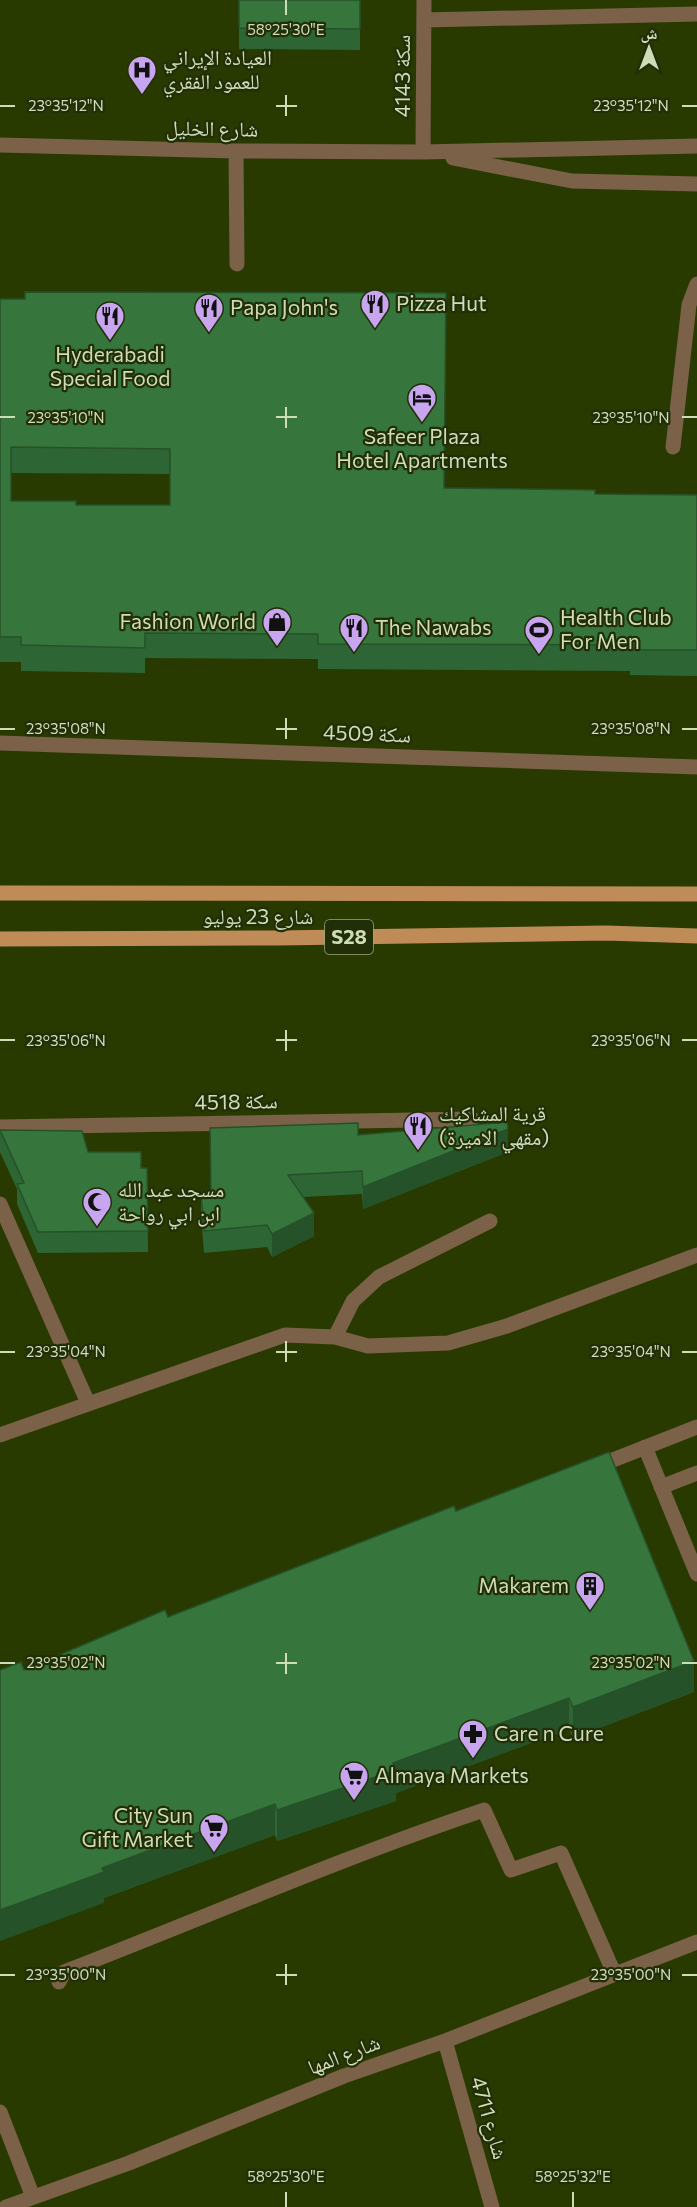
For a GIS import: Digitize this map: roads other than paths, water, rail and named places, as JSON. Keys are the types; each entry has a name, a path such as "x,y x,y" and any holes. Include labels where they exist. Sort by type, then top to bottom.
{"main road":[{"name":"شارع 23 يوليو","path":"0,893 697,894"},
{"name":"شارع 23 يوليو","path":"0,939 606,933 697,936"}],"street":[{"name":"سكة 4143","path":"423,152 424,0"},
{"path":"424,20 697,14"},
{"name":"شارع الخليل","path":"0,145 236,151 423,152 697,146"},
{"path":"236,151 237,264"},
{"name":"شارع الخليل","path":"423,152 572,182 697,184"},
{"path":"673,447 689,305 697,284"},
{"name":"سكة 4509","path":"0,743 697,767"},
{"name":"سكة 4518","path":"0,1127 472,1119"},
{"path":"0,1204 88,1403"},
{"path":"335,1337 353,1302 379,1277 490,1221"},
{"path":"0,1435 285,1335 335,1337 368,1346 448,1343 507,1326 697,1255"},
{"path":"582,1472 697,1427"},
{"path":"645,1447 697,1574"},
{"path":"661,1487 697,1473"},
{"path":"59,1982 64,1972 167,1930 401,1839 484,1810 511,1870 561,1852 614,1973"},
{"name":"شارع المها","path":"6,2207 129,2163 344,2076 445,2041 697,1942"},
{"name":"4711 شارع","path":"445,2041 492,2207"},
{"path":"0,2112 33,2197"}],"place":[{"name":"العيادة الإيراني للعمود الفقري","path":"142,96"},
{"name":"Pizza Hut","path":"375,330"},
{"name":"Papa John's","path":"209,334"},
{"name":"Hyderabadi Special Food","path":"110,342"},
{"name":"Safeer Plaza Hotel Apartments","path":"422,424"},
{"name":"Fashion World","path":"277,648"},
{"name":"The Nawabs","path":"354,654"},
{"name":"Health Club For Men","path":"539,656"},
{"name":"قرية المشاكيك (مقهي الاميرة)","path":"418,1152"},
{"name":"مسجد عبد الله ابن ابي رواحة","path":"97,1228"},
{"name":"Makarem","path":"590,1612"},
{"name":"Care n Cure","path":"473,1760"},
{"name":"Almaya Markets","path":"354,1802"},
{"name":"City Sun Gift Market","path":"214,1854"}]}
